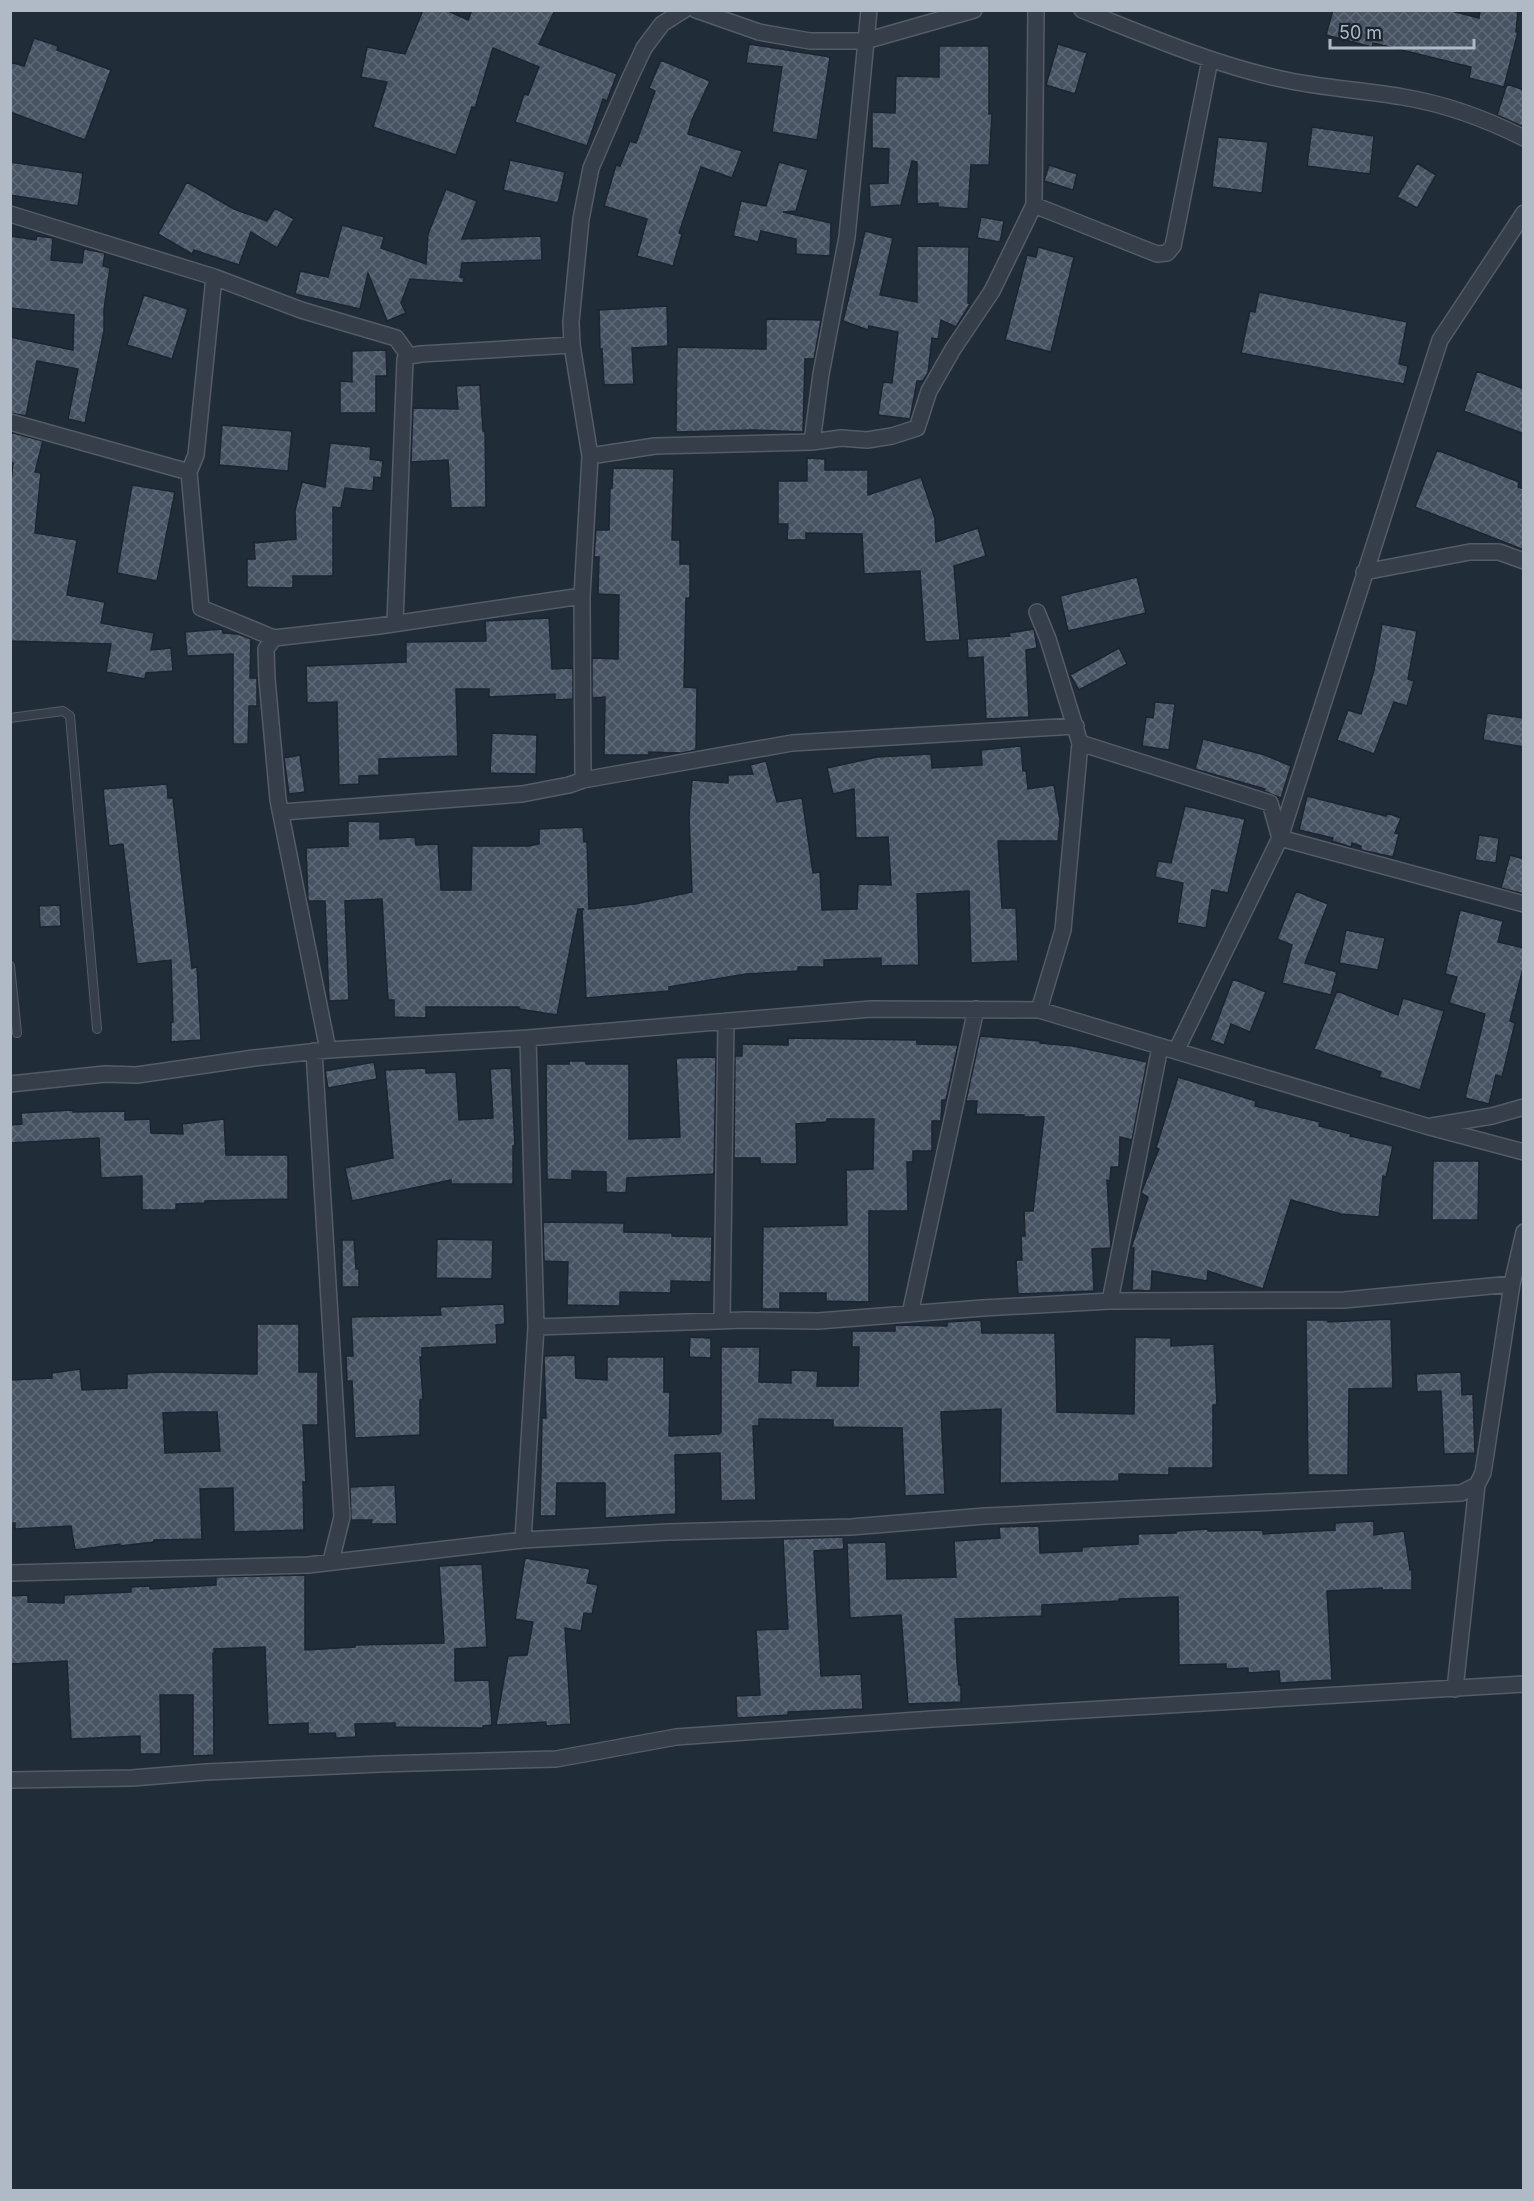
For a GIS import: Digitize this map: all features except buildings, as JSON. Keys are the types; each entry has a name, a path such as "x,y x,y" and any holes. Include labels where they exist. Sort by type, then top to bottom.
{"street":[{"path":"583,780 582,596 590,456 572,345 571,322 581,219 591,168 644,48 662,24 684,10"},
{"path":"696,10 759,32 810,41 865,41 974,10"},
{"path":"813,442 821,374 847,237 869,10"},
{"path":"590,456 655,446 813,442 841,438 867,440 892,436 917,428 929,391 953,349 992,291 1034,206 1036,10"},
{"path":"1082,10 1210,60 1282,79 1404,97 1439,105 1496,124 1524,138"},
{"path":"1034,206 1157,254 1167,253 1173,246 1210,60"},
{"path":"1176,1051 1280,837 1440,340 1524,213"},
{"path":"10,214 214,277 301,310 396,338 409,356"},
{"path":"214,277 195,455 189,472 201,608 274,638 582,596"},
{"path":"394,623 397,603 405,359 409,356 572,345"},
{"path":"10,422 189,472"},
{"path":"1364,572 1470,552 1499,552 1524,561"},
{"path":"1037,612 1048,639 1080,743 1063,930 1040,1010"},
{"path":"274,638 266,649 278,801 282,812 321,1051 342,1517 331,1561"},
{"path":"282,812 522,794 583,780 792,743 1076,726"},
{"path":"1080,743 1270,802 1280,837"},
{"path":"1280,837 1524,904"},
{"path":"10,1084 105,1074 137,1075 321,1051 528,1038 871,1009 1040,1010 1426,1126 1524,1152"},
{"path":"910,1314 976,1010"},
{"path":"722,1321 726,1021"},
{"path":"523,1540 536,1327 528,1038"},
{"path":"1110,1301 1160,1047"},
{"path":"1426,1126 1492,1116 1524,1107"},
{"path":"1455,1689 1478,1485 1483,1473 1512,1284 1524,1232"},
{"path":"536,1327 722,1321 818,1321 1110,1301 1344,1300 1512,1284"},
{"path":"10,1573 308,1565 523,1540 668,1532 851,1527 985,1516 1461,1493 1478,1485"},
{"path":"10,1780 132,1778 206,1772 556,1759 676,1737 944,1718 1524,1684"}],"lane":[{"path":"10,718 63,711 70,716 97,1029"},
{"path":"10,966 16,1033"}]}
